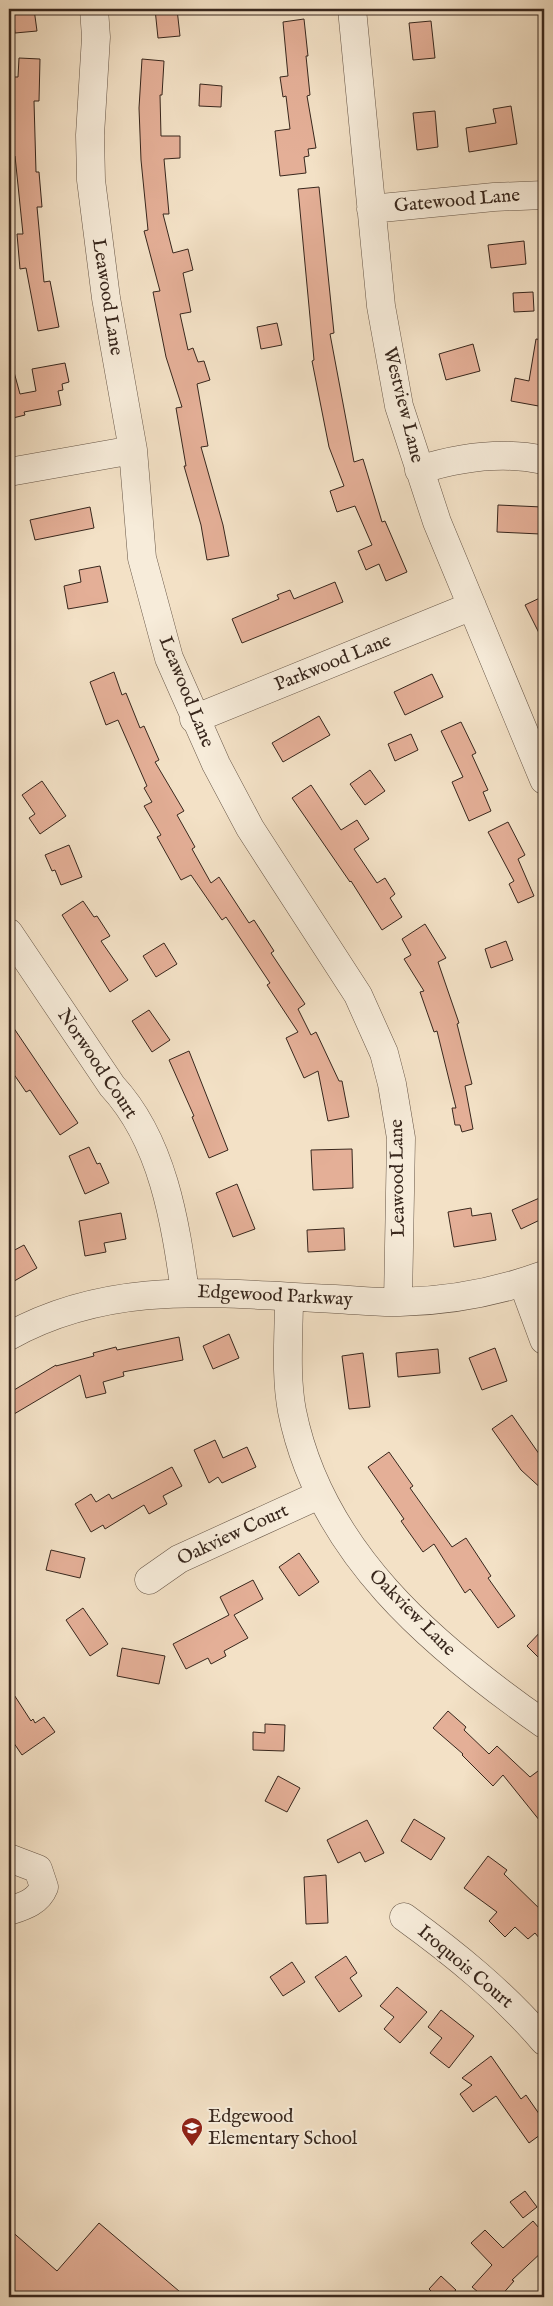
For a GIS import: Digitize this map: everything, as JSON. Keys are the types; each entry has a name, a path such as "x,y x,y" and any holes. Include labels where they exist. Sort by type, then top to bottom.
{"street":[{"name":"Leawood Lane","path":"94,9 96,37 90,135 91,180 101,263 133,450 142,558 169,658 194,719 250,828 358,995 384,1053 392,1084 401,1138 398,1302"},
{"name":"Westview Lane","path":"352,9 381,306 391,367 406,429 437,522 544,780"},
{"name":"Gatewood Lane","path":"371,208 494,197 544,195"},
{"path":"9,472 133,450"},
{"path":"419,470 449,460 494,455 530,457 544,460"},
{"name":"Parkwood Lane","path":"194,719 472,606"},
{"name":"Norwood Court","path":"9,932 112,1086 126,1102 144,1135 160,1171 169,1204 185,1292"},
{"path":"534,1279 544,1340"},
{"name":"Edgewood Parkway","path":"9,1336 38,1320 81,1307 145,1295 185,1292 398,1302 457,1298 534,1279"},
{"name":"Oakview Lane","path":"289,1297 292,1411 300,1442 319,1495 345,1538 390,1596 470,1669 544,1724"},
{"name":"Oakview Court","path":"149,1580 179,1559 319,1495"},
{"path":"9,1860 38,1869 44,1887 40,1896 29,1904 9,1911"},
{"name":"Iroquois Court","path":"404,1918 469,1967 526,2020 544,2041"}],"building":[{"path":"12,9 34,9 37,31 15,33"},
{"path":"155,9 177,9 180,36 158,38"},
{"path":"304,19 310,95 307,96 316,148 308,149 309,156 304,157 306,173 280,176 275,131 290,129 286,96 283,97 280,77 288,76 283,22"},
{"path":"431,21 435,58 413,60 409,23"},
{"path":"19,58 40,59 39,101 34,101 36,172 39,172 42,207 37,207 44,282 50,281 59,327 38,331 26,268 20,269 17,234 23,234 15,156 13,157 9,77 18,77"},
{"path":"142,59 164,61 162,95 160,95 161,136 180,136 180,158 164,159 169,214 163,214 173,253 188,249 193,270 183,273 191,312 180,314 188,350 193,348 198,362 204,361 210,380 197,384 208,446 201,447 223,525 229,556 207,560 201,525 184,466 186,466 176,408 182,407 166,357 153,292 160,291 144,231 148,230 141,160 139,108"},
{"path":"200,84 222,86 221,107 199,106"},
{"path":"511,106 517,144 469,152 466,128 496,123 493,109"},
{"path":"435,111 438,147 417,150 413,113"},
{"path":"319,187 334,333 330,334 354,462 363,459 382,522 385,521 407,572 386,581 379,564 366,570 358,551 372,545 355,506 337,512 330,491 344,486 329,447 312,361 314,360 298,189"},
{"path":"524,241 526,264 491,268 488,245"},
{"path":"533,292 534,311 514,312 513,293"},
{"path":"277,323 282,345 261,349 257,327"},
{"path":"536,339 544,340 544,407 511,401 515,378 529,381"},
{"path":"473,344 480,371 446,380 439,354"},
{"path":"65,363 69,382 62,384 63,390 58,391 61,405 24,412 25,415 9,419 9,373 14,372 20,394 36,391 32,369"},
{"path":"498,505 542,507 540,534 497,532"},
{"path":"90,507 94,528 35,540 30,520"},
{"path":"100,566 108,602 68,609 64,586 81,582 79,570"},
{"path":"335,582 343,602 242,643 232,619 279,599 277,595 290,590 294,599"},
{"path":"544,596 544,643 525,605"},
{"path":"114,672 122,695 126,693 140,728 144,726 159,760 155,762 184,811 177,815 195,847 192,849 211,883 219,877 249,923 254,920 274,951 271,953 305,1004 298,1009 311,1035 316,1032 339,1081 342,1081 349,1117 328,1121 318,1071 304,1078 286,1038 298,1032 267,985 270,983 226,917 222,920 191,875 181,880 157,837 161,835 144,806 152,802 144,788 147,786 118,720 106,725 90,682"},
{"path":"432,674 443,697 405,715 394,692"},
{"path":"319,716 330,735 283,762 272,743"},
{"path":"461,722 476,753 472,755 488,790 483,792 491,811 469,821 452,782 463,777 441,731"},
{"path":"411,734 418,750 395,761 388,744"},
{"path":"370,770 385,791 365,805 350,784"},
{"path":"42,781 66,816 40,834 29,818 35,814 22,795"},
{"path":"311,785 341,830 357,820 369,839 354,849 377,883 385,878 395,894 390,898 402,917 382,930 351,881 292,798"},
{"path":"508,822 525,855 518,859 534,896 518,903 509,884 514,881 488,832"},
{"path":"69,845 82,877 61,885 55,870 52,871 45,855"},
{"path":"83,901 94,917 97,916 110,936 101,941 128,980 110,992 62,915"},
{"path":"425,924 446,958 438,962 459,1023 457,1024 472,1084 465,1086 473,1129 462,1132 460,1125 455,1125 452,1108 456,1108 437,1031 434,1032 420,992 424,991 404,959 411,955 402,939"},
{"path":"506,941 513,960 491,968 485,949"},
{"path":"164,943 177,964 156,977 143,956"},
{"path":"149,1010 170,1040 152,1052 132,1021"},
{"path":"9,1021 78,1123 60,1135 30,1090 26,1092 13,1073 15,1072 9,1063"},
{"path":"189,1051 228,1150 209,1158 192,1117 194,1116 169,1060"},
{"path":"89,1147 97,1164 100,1163 109,1183 85,1194 69,1156"},
{"path":"352,1149 353,1188 313,1190 311,1150"},
{"path":"237,1184 255,1229 233,1237 216,1193"},
{"path":"544,1196 544,1218 521,1229 512,1210"},
{"path":"471,1208 472,1216 491,1213 496,1240 454,1247 448,1212"},
{"path":"121,1213 126,1239 104,1243 106,1252 85,1256 79,1221"},
{"path":"344,1228 345,1250 308,1252 307,1230"},
{"path":"24,1245 37,1268 9,1284 9,1253"},
{"path":"229,1334 239,1358 213,1369 203,1346"},
{"path":"179,1337 183,1360 123,1372 124,1376 103,1382 106,1393 86,1398 80,1375 9,1417 9,1393 56,1365 94,1356 93,1353 116,1347 117,1350"},
{"path":"495,1348 507,1381 482,1390 469,1358"},
{"path":"438,1349 440,1373 398,1377 396,1353"},
{"path":"363,1353 370,1407 349,1409 342,1356"},
{"path":"512,1415 544,1461 544,1491 521,1470 492,1429"},
{"path":"215,1440 223,1458 247,1447 256,1467 222,1483 218,1477 209,1483 194,1450"},
{"path":"389,1452 413,1486 410,1488 452,1547 466,1538 491,1576 488,1578 515,1616 498,1628 470,1589 465,1593 434,1544 423,1552 401,1521 404,1519 368,1467"},
{"path":"172,1467 182,1486 163,1496 167,1504 149,1514 144,1505 105,1529 103,1525 91,1532 75,1504 91,1494 96,1502 109,1494 112,1499"},
{"path":"51,1550 85,1558 80,1578 46,1570"},
{"path":"299,1553 319,1582 299,1596 279,1567"},
{"path":"253,1580 263,1599 234,1615 248,1638 224,1651 226,1656 211,1664 208,1658 186,1669 173,1644 229,1615 220,1597"},
{"path":"83,1608 108,1644 90,1656 66,1620"},
{"path":"544,1628 544,1663 527,1646"},
{"path":"122,1648 165,1656 159,1684 117,1676"},
{"path":"9,1687 31,1721 33,1719 35,1723 44,1717 55,1732 22,1755 9,1736"},
{"path":"448,1711 466,1727 464,1730 489,1754 497,1746 530,1777 538,1771 544,1779 544,1826 503,1775 493,1786 463,1754 433,1728"},
{"path":"265,1724 285,1725 284,1751 253,1750 253,1732 265,1733"},
{"path":"278,1776 300,1788 287,1812 265,1801"},
{"path":"414,1819 445,1838 431,1860 401,1841"},
{"path":"367,1820 384,1853 365,1862 360,1852 338,1863 327,1840"},
{"path":"488,1856 507,1870 504,1874 544,1913 544,1944 535,1933 528,1939 515,1927 505,1937 489,1921 497,1912 464,1888"},
{"path":"326,1875 328,1923 306,1924 304,1877"},
{"path":"346,1956 357,1973 350,1978 362,1996 339,2012 315,1977"},
{"path":"292,1962 305,1982 283,1996 270,1977"},
{"path":"397,1987 427,2012 400,2043 384,2029 394,2017 380,2006"},
{"path":"441,2010 474,2036 449,2068 430,2053 442,2038 428,2027"},
{"path":"491,2056 521,2099 526,2095 544,2121 544,2132 529,2143 496,2096 473,2112 460,2094 472,2085 462,2078"},
{"path":"525,2191 537,2207 523,2218 510,2202"},
{"path":"533,2221 544,2234 544,2250 512,2280 514,2281 500,2297 484,2297 472,2287 492,2265 471,2243 485,2230 503,2248"},
{"path":"99,2223 186,2297 9,2297 9,2229 57,2271"},
{"path":"441,2276 456,2290 448,2297 437,2297 429,2289"}],"place":[{"name":"Edgewood Elementary School","path":"192,2147"}]}
